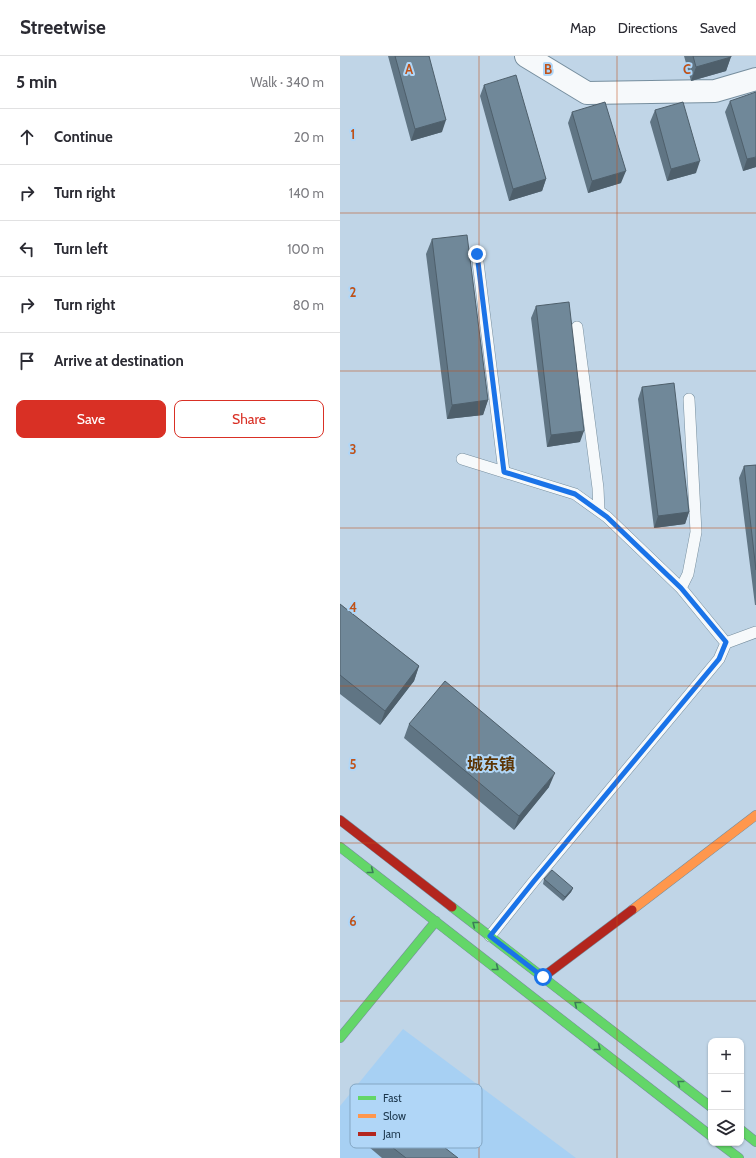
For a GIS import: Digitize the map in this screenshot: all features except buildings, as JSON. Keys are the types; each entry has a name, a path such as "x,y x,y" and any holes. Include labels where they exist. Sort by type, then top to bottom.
{"main road":[{"path":"536,986 756,815"},
{"path":"340,820 443,913 536,986 708,1133"},
{"path":"340,847 443,913 536,986 708,1105"},
{"path":"340,1038 443,913"},
{"path":"744,1132 756,1142"},
{"path":"723,1146 739,1158"}],"street":[{"path":"526,56 587,93 715,90 756,79"}],"lane":[{"path":"477,254 504,472"},
{"path":"577,327 598,488 599,511"},
{"path":"681,588 688,574 696,532 689,399"},
{"path":"462,459 575,494 607,517 681,588 726,642"},
{"path":"483,944 719,659 726,642 756,632"}],"shaded area":[{"path":"403,1029 477,1084 358,1084"},
{"path":"482,1088 576,1158 340,1158 340,1106 350,1094 350,1148 482,1148"}],"traffic: fast":[{"path":"340,847 708,1134"},
{"path":"452,907 708,1105"},
{"path":"340,1038 436,921"},
{"path":"744,1132 756,1142"},
{"path":"723,1146 739,1158"}],"traffic: slow":[{"path":"632,910 756,815"}],"traffic: jam":[{"path":"340,820 452,907"},
{"path":"543,977 632,910"}],"district":[{"name":"城东镇","path":"491,764"}],"route":[{"path":"477,254 504,472 575,494 607,517 681,588 726,642 719,659 490,936 543,977"}]}
